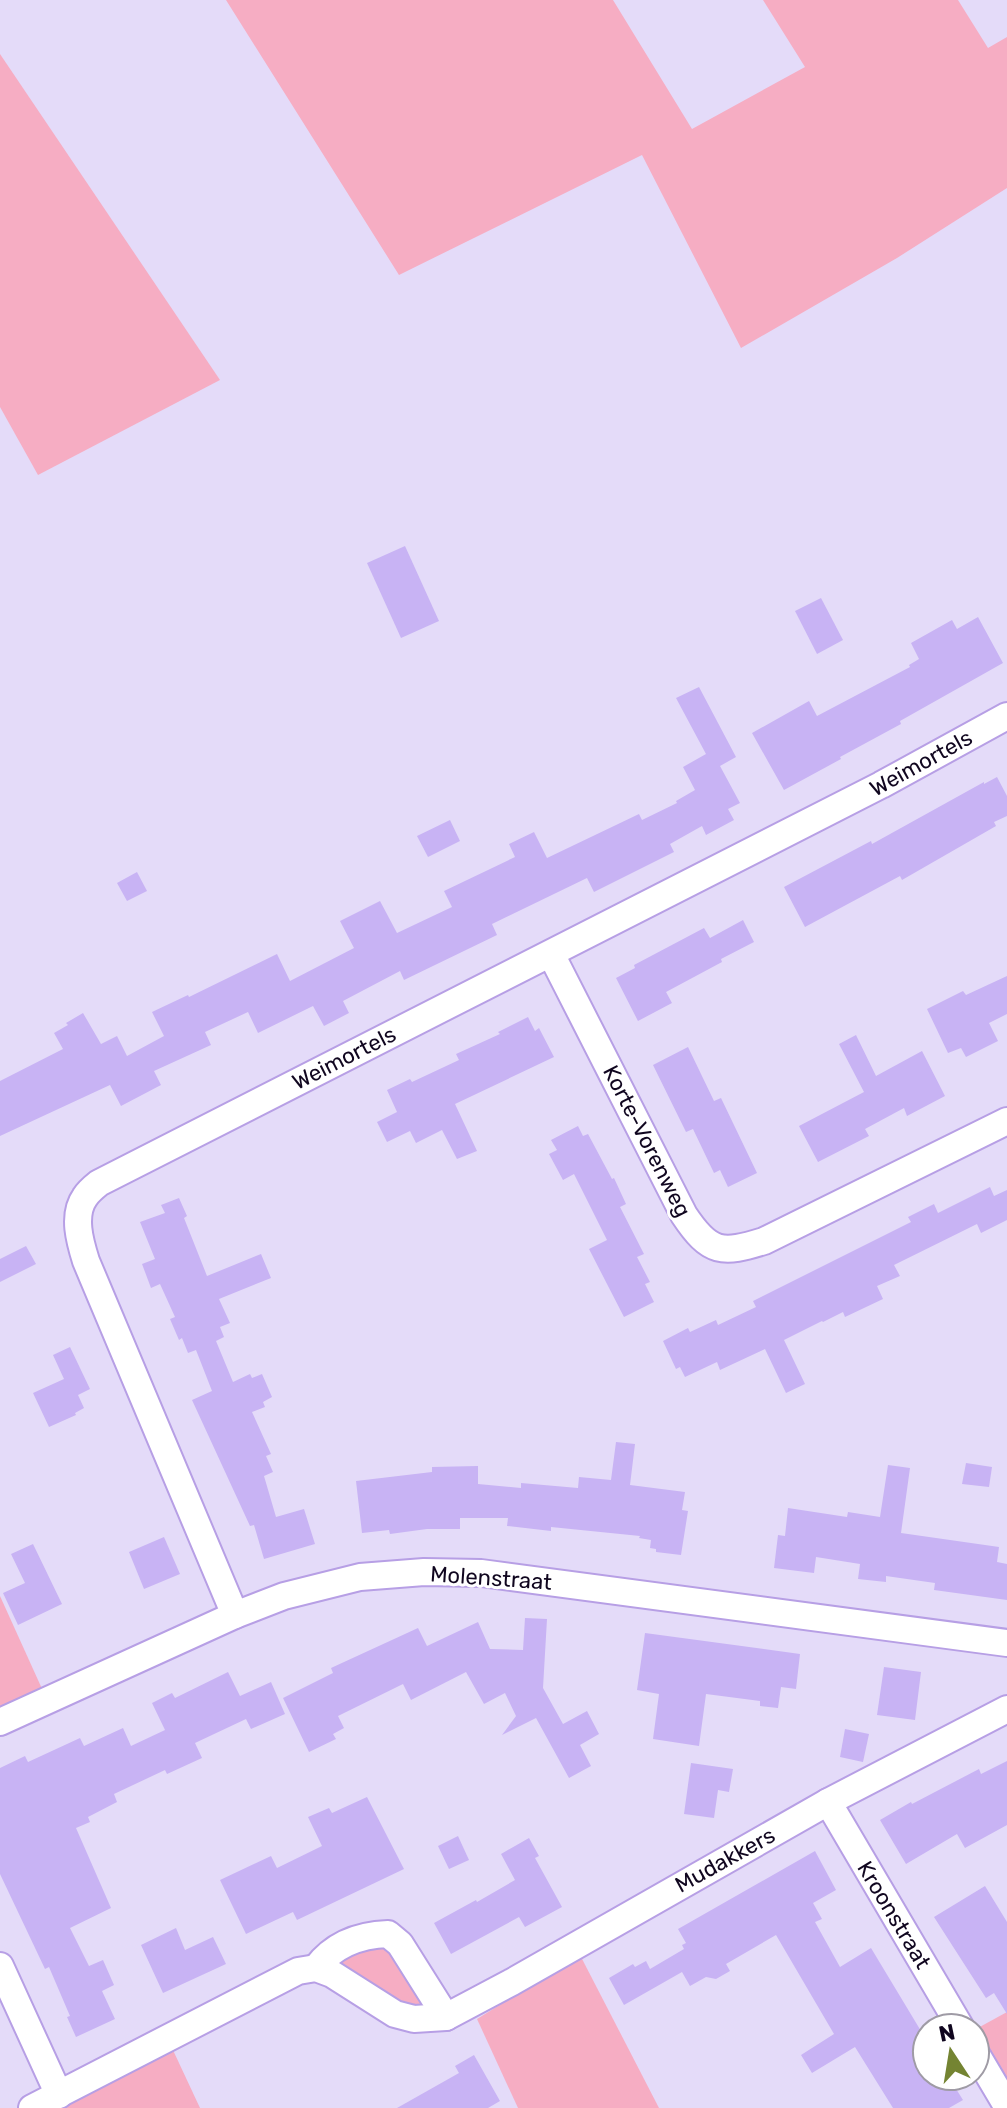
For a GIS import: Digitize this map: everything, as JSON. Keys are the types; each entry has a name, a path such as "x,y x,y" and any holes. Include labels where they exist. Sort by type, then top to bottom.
{"street":[{"name":"Weimortels","path":"235,1615 86,1261 79,1241 78,1216 83,1198 99,1183 881,785 1007,716"},
{"name":"Korte-Vorenweg","path":"551,954 684,1215 697,1235 718,1248 729,1250 764,1241 1007,1121"},
{"name":"Molenstraat","path":"0,1722 235,1615 284,1596 360,1577 424,1572 481,1573 1007,1643"},
{"name":"Mudakkers","path":"316,1968 355,1987 395,2014 414,2019 446,2017 828,1802 1007,1709"},
{"name":"Kroonstraat","path":"828,1802 952,2012"},
{"path":"32,2108 277,1980 298,1971 316,1968 327,1953 372,1935 388,1934 400,1944 446,2017"},
{"path":"0,1966 59,2095"},
{"path":"991,2079 1007,2106"}],"shaded area":[{"path":"226,0 613,0 692,129 805,67 763,0 958,0 988,48 1007,37 1007,188 897,258 741,348 642,155 399,275"},
{"path":"0,54 220,380 38,475 0,407"},
{"path":"0,1596 43,1691 0,1712"},
{"path":"373,1944 390,1949 426,2002 424,2011 409,2009 339,1968 337,1959"},
{"path":"580,1955 659,2108 518,2108 477,2019"},
{"path":"1007,2012 1007,2082 991,2055 991,2021"},
{"path":"172,2048 200,2108 60,2108"}],"building":[{"path":"405,546 439,621 401,638 367,563"},
{"path":"821,598 843,640 817,654 795,611"},
{"path":"978,617 1003,663 784,790 752,733 809,701 817,716 910,667 919,659 911,643 952,620 957,629"},
{"path":"699,687 736,757 720,766 740,803 728,809 734,820 706,835 702,826 670,844 674,852 594,892 587,878 492,924 497,935 404,980 400,971 343,1001 349,1013 324,1026 313,1006 258,1033 248,1012 205,1032 211,1045 154,1071 161,1085 121,1106 110,1085 0,1136 0,1081 63,1049 54,1033 83,1013 101,1044 117,1036 127,1056 164,1036 152,1012 277,954 290,981 354,948 340,921 380,901 397,933 452,907 444,891 515,857 509,844 534,832 547,858 639,814 642,820 677,803 695,790 683,767 706,754 676,698"},
{"path":"997,777 1007,796 1007,816 994,822 996,826 902,880 900,876 805,927 784,887"},
{"path":"450,820 460,841 428,857 417,836"},
{"path":"137,872 147,891 127,901 117,883"},
{"path":"743,920 754,942 666,992 672,1003 638,1021 616,978 635,968 634,965 704,928 710,938"},
{"path":"1007,976 1007,1014 989,1023 998,1041 966,1057 961,1048 948,1053 927,1009 963,991 966,995"},
{"path":"528,1017 535,1031 539,1028 554,1057 455,1104 477,1151 457,1159 442,1130 416,1143 410,1131 387,1142 377,1122 397,1112 387,1090 459,1060 456,1054"},
{"path":"856,1035 876,1076 922,1051 945,1096 907,1116 904,1108 865,1129 869,1136 818,1162 799,1126 864,1092 839,1044"},
{"path":"688,1047 714,1101 721,1098 757,1173 728,1187 720,1170 714,1173 693,1129 686,1132 653,1065"},
{"path":"578,1126 583,1136 588,1134 614,1178 626,1204 620,1207 644,1254 637,1257 650,1282 645,1284 654,1302 624,1317 589,1249 607,1240 574,1174 563,1180 549,1154 557,1150 551,1140"},
{"path":"990,1187 994,1196 1007,1190 1007,1220 981,1233 977,1224 894,1265 900,1276 877,1286 883,1299 845,1317 843,1312 784,1340 805,1384 786,1393 765,1349 720,1370 717,1362 685,1377 680,1367 676,1369 663,1341 688,1328 690,1332 716,1320 718,1325 756,1307 753,1301 911,1222 908,1217 934,1204 938,1213"},
{"path":"179,1198 207,1276 261,1254 271,1278 219,1299 230,1323 220,1327 224,1337 216,1341 233,1382 250,1374 252,1378 262,1374 272,1397 263,1402 265,1407 252,1412 271,1454 266,1456 273,1472 264,1476 276,1517 304,1509 315,1544 264,1559 254,1525 250,1526 192,1400 212,1391 196,1350 188,1353 182,1338 179,1340 170,1319 175,1317 160,1284 151,1288 142,1264 155,1259 140,1222 165,1213 161,1205"},
{"path":"26,1246 36,1264 0,1282 0,1259"},
{"path":"70,1347 90,1389 78,1395 84,1408 49,1427 33,1393 64,1379 53,1355"},
{"path":"616,1442 635,1444 630,1485 685,1492 682,1510 688,1511 681,1555 656,1552 656,1549 650,1548 651,1540 640,1536 507,1526 508,1518 460,1518 460,1529 362,1533 356,1481 432,1472 432,1467 478,1466 478,1484 521,1488 521,1483 578,1488 579,1477 611,1480"},
{"path":"966,1463 992,1467 989,1487 962,1484"},
{"path":"888,1465 910,1468 901,1533 999,1547 997,1562 1007,1564 1007,1600 934,1590 935,1583 886,1576 886,1582 858,1579 860,1564 816,1557 814,1573 774,1568 778,1535 785,1536 788,1508 847,1517 848,1512 880,1517"},
{"path":"164,1537 180,1574 144,1589 129,1552"},
{"path":"33,1544 62,1604 18,1625 3,1593 25,1583 11,1554"},
{"path":"525,1618 547,1619 543,1688 563,1724 587,1711 599,1734 580,1745 591,1766 569,1778 536,1718 502,1735 516,1716 505,1693 484,1704 466,1672 411,1700 403,1684 338,1716 344,1728 333,1734 336,1739 309,1752 283,1698 333,1673 331,1668 418,1628 427,1646 478,1622 490,1649 523,1650"},
{"path":"645,1633 800,1654 796,1689 781,1687 778,1708 760,1706 760,1701 706,1694 699,1746 653,1739 659,1694 637,1690"},
{"path":"884,1667 921,1672 915,1720 877,1715"},
{"path":"228,1672 240,1696 271,1682 285,1714 251,1729 246,1719 195,1743 202,1758 167,1774 165,1770 114,1794 117,1802 88,1817 90,1822 76,1828 111,1908 70,1928 89,1966 103,1960 114,1985 102,1991 115,2019 76,2037 49,1967 45,1969 0,1874 0,1768 25,1756 28,1762 80,1738 84,1746 123,1728 131,1746 165,1730 152,1703 172,1693 175,1698"},
{"path":"845,1729 869,1734 863,1762 840,1757"},
{"path":"1007,1761 1007,1825 965,1848 957,1834 906,1864 880,1820 979,1769 981,1774"},
{"path":"691,1763 733,1769 729,1792 718,1790 714,1818 684,1814"},
{"path":"367,1797 404,1869 297,1920 293,1912 246,1934 220,1880 271,1856 277,1868 322,1846 308,1817 329,1808 332,1813"},
{"path":"458,1836 469,1860 449,1869 438,1846"},
{"path":"529,1838 539,1856 535,1858 562,1907 525,1927 519,1917 451,1954 434,1923 515,1880 501,1854"},
{"path":"815,1851 836,1890 813,1903 822,1919 815,1922 840,1967 871,1948 911,2014 911,2092 958,2092 963,2100 949,2108 893,2108 855,2047 812,2073 801,2055 834,2034 776,1935 726,1964 730,1971 716,1979 706,1977 690,1986 682,1972 624,2005 609,1978 633,1964 635,1967 646,1961 650,1969 684,1949 682,1945 686,1943 678,1929"},
{"path":"985,1886 1007,1922 1007,2014 994,1993 986,1998 934,1917"},
{"path":"176,1928 185,1950 213,1937 226,1964 163,1993 141,1945"},
{"path":"474,2055 500,2101 488,2108 397,2108 459,2073 455,2066"}]}
